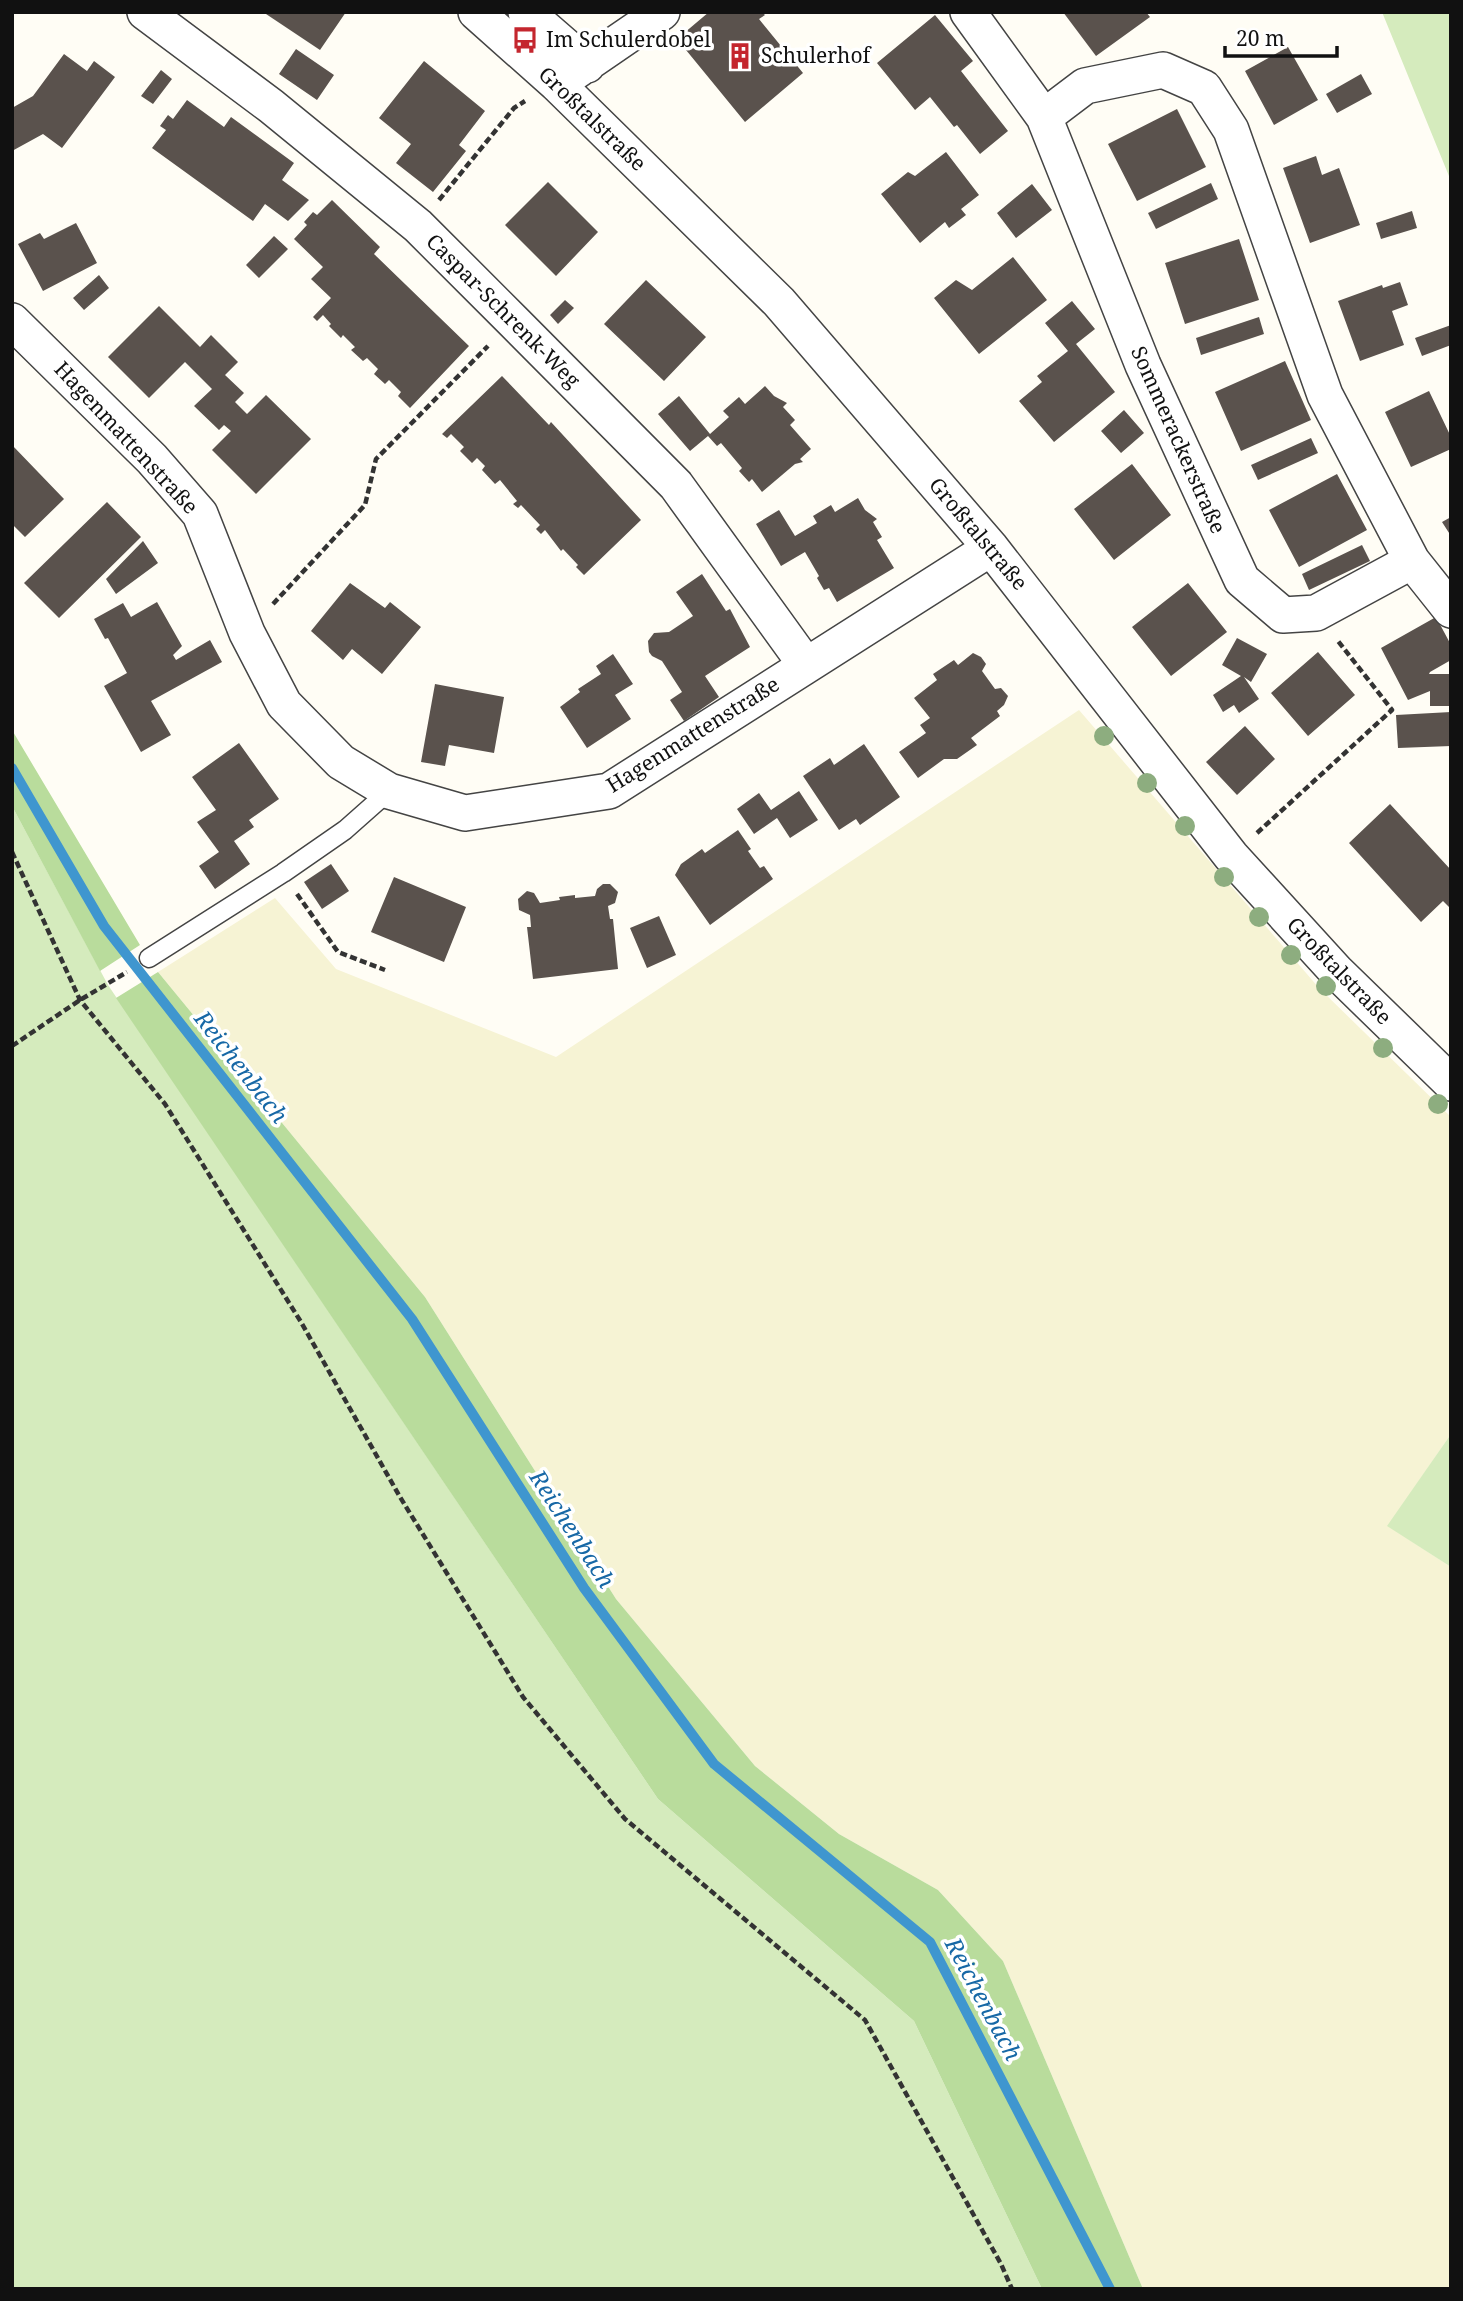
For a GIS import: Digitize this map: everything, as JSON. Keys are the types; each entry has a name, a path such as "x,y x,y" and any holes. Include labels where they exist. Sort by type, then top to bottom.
{"street":[{"name":"Caspar-Schrenk-Weg","path":"145,12 271,106 418,226 676,485 806,665"},
{"name":"Großtalstraße","path":"476,12 557,84 779,302 991,548 1231,856 1336,971 1451,1083"},
{"path":"526,12 587,65"},
{"path":"557,84 662,12"},
{"name":"Sommerackerstraße","path":"968,12 1044,117 1143,365 1242,580 1283,615 1315,613 1412,561"},
{"path":"1044,117 1085,86 1163,71 1204,88 1231,130 1325,395 1412,561 1451,610"},
{"name":"Hagenmattenstraße","path":"12,321 152,459 200,514 247,633 285,704 341,762 389,791 465,813 609,792 991,548"}],"lane":[{"path":"149,958 283,873 345,830 389,791"}],"path":[{"path":"418,226 514,108 557,84"},
{"path":"247,633 365,505 376,459 513,321"},
{"path":"1231,856 1392,710 1315,613"},
{"path":"12,852 80,1000 165,1104 301,1322 400,1497 523,1697 625,1819 865,2020 1012,2289"},
{"path":"283,873 338,952 385,970"},
{"path":"12,1046 107,985"}],"shaded area":[{"path":"1079,710 1319,988 1451,1117 1451,1434 1388,1526 1451,1567 1451,2289 1143,2289 1003,1961 938,1890 839,1834 755,1766 616,1599 425,1297 158,972 275,898 336,969 556,1057"}],"green space":[{"path":"1382,12 1451,12 1451,181"},
{"path":"12,730 140,945 100,971 12,806"},
{"path":"12,806 108,985 658,1799 914,2021 1042,2289 12,2289"},
{"path":"158,972 425,1297 616,1599 755,1766 839,1834 938,1890 1003,1961 1143,2289 1042,2289 914,2021 658,1799 116,998"},
{"path":"1451,1434 1451,1567 1387,1526"}],"building":[{"path":"263,12 346,12 320,50"},
{"name":"Schulerhof","path":"709,12 762,12 765,15 759,19 803,73 745,122 677,39"},
{"path":"1063,12 1146,12 1150,17 1096,56"},
{"path":"935,15 973,61 961,71 1008,131 980,154 930,97 915,110 877,63"},
{"path":"1288,47 1318,100 1274,125 1245,71"},
{"path":"296,49 334,75 317,100 279,74"},
{"path":"64,54 87,71 94,61 115,77 62,148 43,134 12,151 12,108 33,96"},
{"path":"424,61 485,111 459,145 466,151 433,192 396,163 411,144 379,118"},
{"path":"161,70 172,79 153,104 141,96"},
{"path":"1361,74 1372,94 1337,113 1326,94"},
{"path":"187,100 224,127 231,117 294,163 282,180 309,200 288,221 265,204 253,221 152,148 166,130 160,126 168,115 173,119"},
{"path":"1177,109 1206,167 1137,201 1108,144"},
{"path":"946,152 979,195 961,209 966,215 949,228 945,222 920,243 881,194 908,172 915,176"},
{"path":"1316,156 1322,175 1339,168 1360,225 1310,243 1283,168"},
{"path":"548,182 598,232 556,276 505,225"},
{"path":"1211,183 1218,199 1156,229 1148,213"},
{"path":"1032,184 1052,210 1016,238 997,213"},
{"path":"332,200 380,247 374,254 469,346 410,408 398,396 401,392 389,380 385,384 374,374 378,369 367,358 363,361 351,350 355,347 329,326 331,324 323,315 317,321 313,317 331,298 311,279 323,267 294,239 307,225 304,222 313,212 317,215"},
{"path":"1412,211 1417,228 1381,239 1376,223"},
{"path":"76,223 97,263 43,291 18,244 40,233 44,239"},
{"path":"274,236 288,249 259,278 246,265"},
{"path":"1239,239 1259,300 1185,324 1165,263"},
{"path":"1013,257 1047,300 979,354 934,298 956,280 972,290"},
{"path":"99,275 109,288 84,310 73,298"},
{"path":"646,280 706,337 664,381 604,324"},
{"path":"1400,282 1408,305 1392,311 1404,345 1360,361 1338,301 1382,285 1383,288"},
{"path":"565,300 574,308 558,324 550,315"},
{"path":"1072,301 1095,329 1076,344 1115,392 1054,442 1019,401 1042,382 1037,376 1068,351 1045,323"},
{"path":"159,306 200,347 211,335 238,362 225,375 244,393 235,402 247,414 266,395 311,439 256,494 212,450 231,431 224,425 219,430 194,406 212,389 185,362 149,398 108,357"},
{"path":"1259,317 1264,334 1201,355 1196,338"},
{"path":"1451,325 1451,345 1422,356 1415,338"},
{"path":"1285,361 1311,420 1241,451 1215,392"},
{"path":"502,376 549,425 551,422 641,520 584,575 545,530 541,534 536,529 540,525 521,505 518,508 513,504 517,501 500,480 495,484 482,470 485,466 477,458 472,463 460,451 464,447 451,434 447,438 442,434"},
{"path":"765,386 774,396 787,403 783,407 795,420 790,425 811,449 800,459 803,462 795,464 762,492 752,479 749,482 739,471 742,468 721,443 717,446 708,436 690,451 658,414 679,396 710,434 729,417 723,411 739,397 745,404"},
{"path":"1429,391 1451,437 1451,449 1411,467 1385,412"},
{"path":"1124,410 1144,433 1121,453 1101,431"},
{"path":"1311,438 1318,453 1258,480 1251,465"},
{"path":"12,445 64,499 25,537 12,524"},
{"path":"1132,464 1171,515 1114,560 1074,509"},
{"path":"1337,474 1367,530 1299,567 1269,510"},
{"path":"858,498 865,510 877,519 873,522 882,537 877,540 894,568 837,602 829,588 824,590 805,552 781,566 756,524 779,510 795,536 817,523 813,516 831,505 835,512"},
{"path":"107,502 141,537 59,618 24,583"},
{"path":"1451,517 1451,536 1442,522"},
{"path":"143,541 158,563 116,594 106,579"},
{"path":"1362,545 1370,561 1309,590 1302,574"},
{"path":"702,574 726,611 730,609 750,647 705,676 719,697 684,721 670,700 682,692 662,661 649,652 648,641 654,633 669,632 693,616 676,592"},
{"path":"350,583 385,608 390,602 421,627 382,674 352,649 343,660 311,631"},
{"path":"1188,583 1227,632 1171,676 1132,627"},
{"path":"157,602 182,646 173,655 176,660 210,640 222,662 151,701 171,735 141,752 104,686 127,673 94,619 123,603 131,617"},
{"path":"1436,617 1451,645 1451,660 1429,674 1451,674 1451,706 1430,706 1430,691 1408,700 1381,648"},
{"path":"1237,638 1267,654 1251,682 1244,677 1259,699 1239,713 1234,705 1223,712 1213,695 1241,676 1222,665"},
{"path":"1318,652 1355,695 1308,736 1271,693"},
{"path":"973,653 981,657 986,664 982,671 995,689 1001,688 1008,696 997,711 1000,716 971,738 977,745 957,759 944,759 918,778 899,752 926,733 920,725 930,718 914,698 937,680 933,674 954,660 958,665"},
{"path":"613,654 633,684 615,695 631,719 587,748 560,707 580,692 578,689 601,674 596,666"},
{"path":"435,684 504,697 494,753 449,745 445,766 421,762"},
{"path":"1451,712 1451,746 1398,748 1396,715"},
{"path":"1245,726 1275,759 1237,795 1206,762"},
{"path":"239,743 279,799 249,820 254,827 234,841 250,864 215,889 199,866 219,852 197,822 216,810 192,777"},
{"path":"864,744 900,797 860,825 856,819 839,830 803,776 830,758 834,765"},
{"path":"799,791 818,820 790,838 777,818 754,834 737,809 759,793 771,810"},
{"path":"1390,804 1451,870 1451,909 1443,901 1421,922 1349,843"},
{"path":"738,830 760,868 764,866 773,879 710,925 675,875 681,864 702,849 705,853"},
{"path":"331,864 349,891 322,909 304,882"},
{"path":"394,877 466,907 444,962 371,932"},
{"path":"603,884 610,884 618,892 615,903 608,906 610,919 613,919 618,969 533,979 527,927 531,927 530,915 519,910 518,899 527,891 534,893 540,903 560,900 559,897 595,896 597,889"},
{"path":"659,916 676,955 647,968 630,928"}],"waterway":[{"name":"Reichenbach","path":"12,768 104,926 412,1319 584,1588 714,1764 930,1942 1110,2289"}],"place":[{"name":"Im Schulerdobel","path":"525,40"},
{"name":"Schulerhof","path":"740,56"}]}
